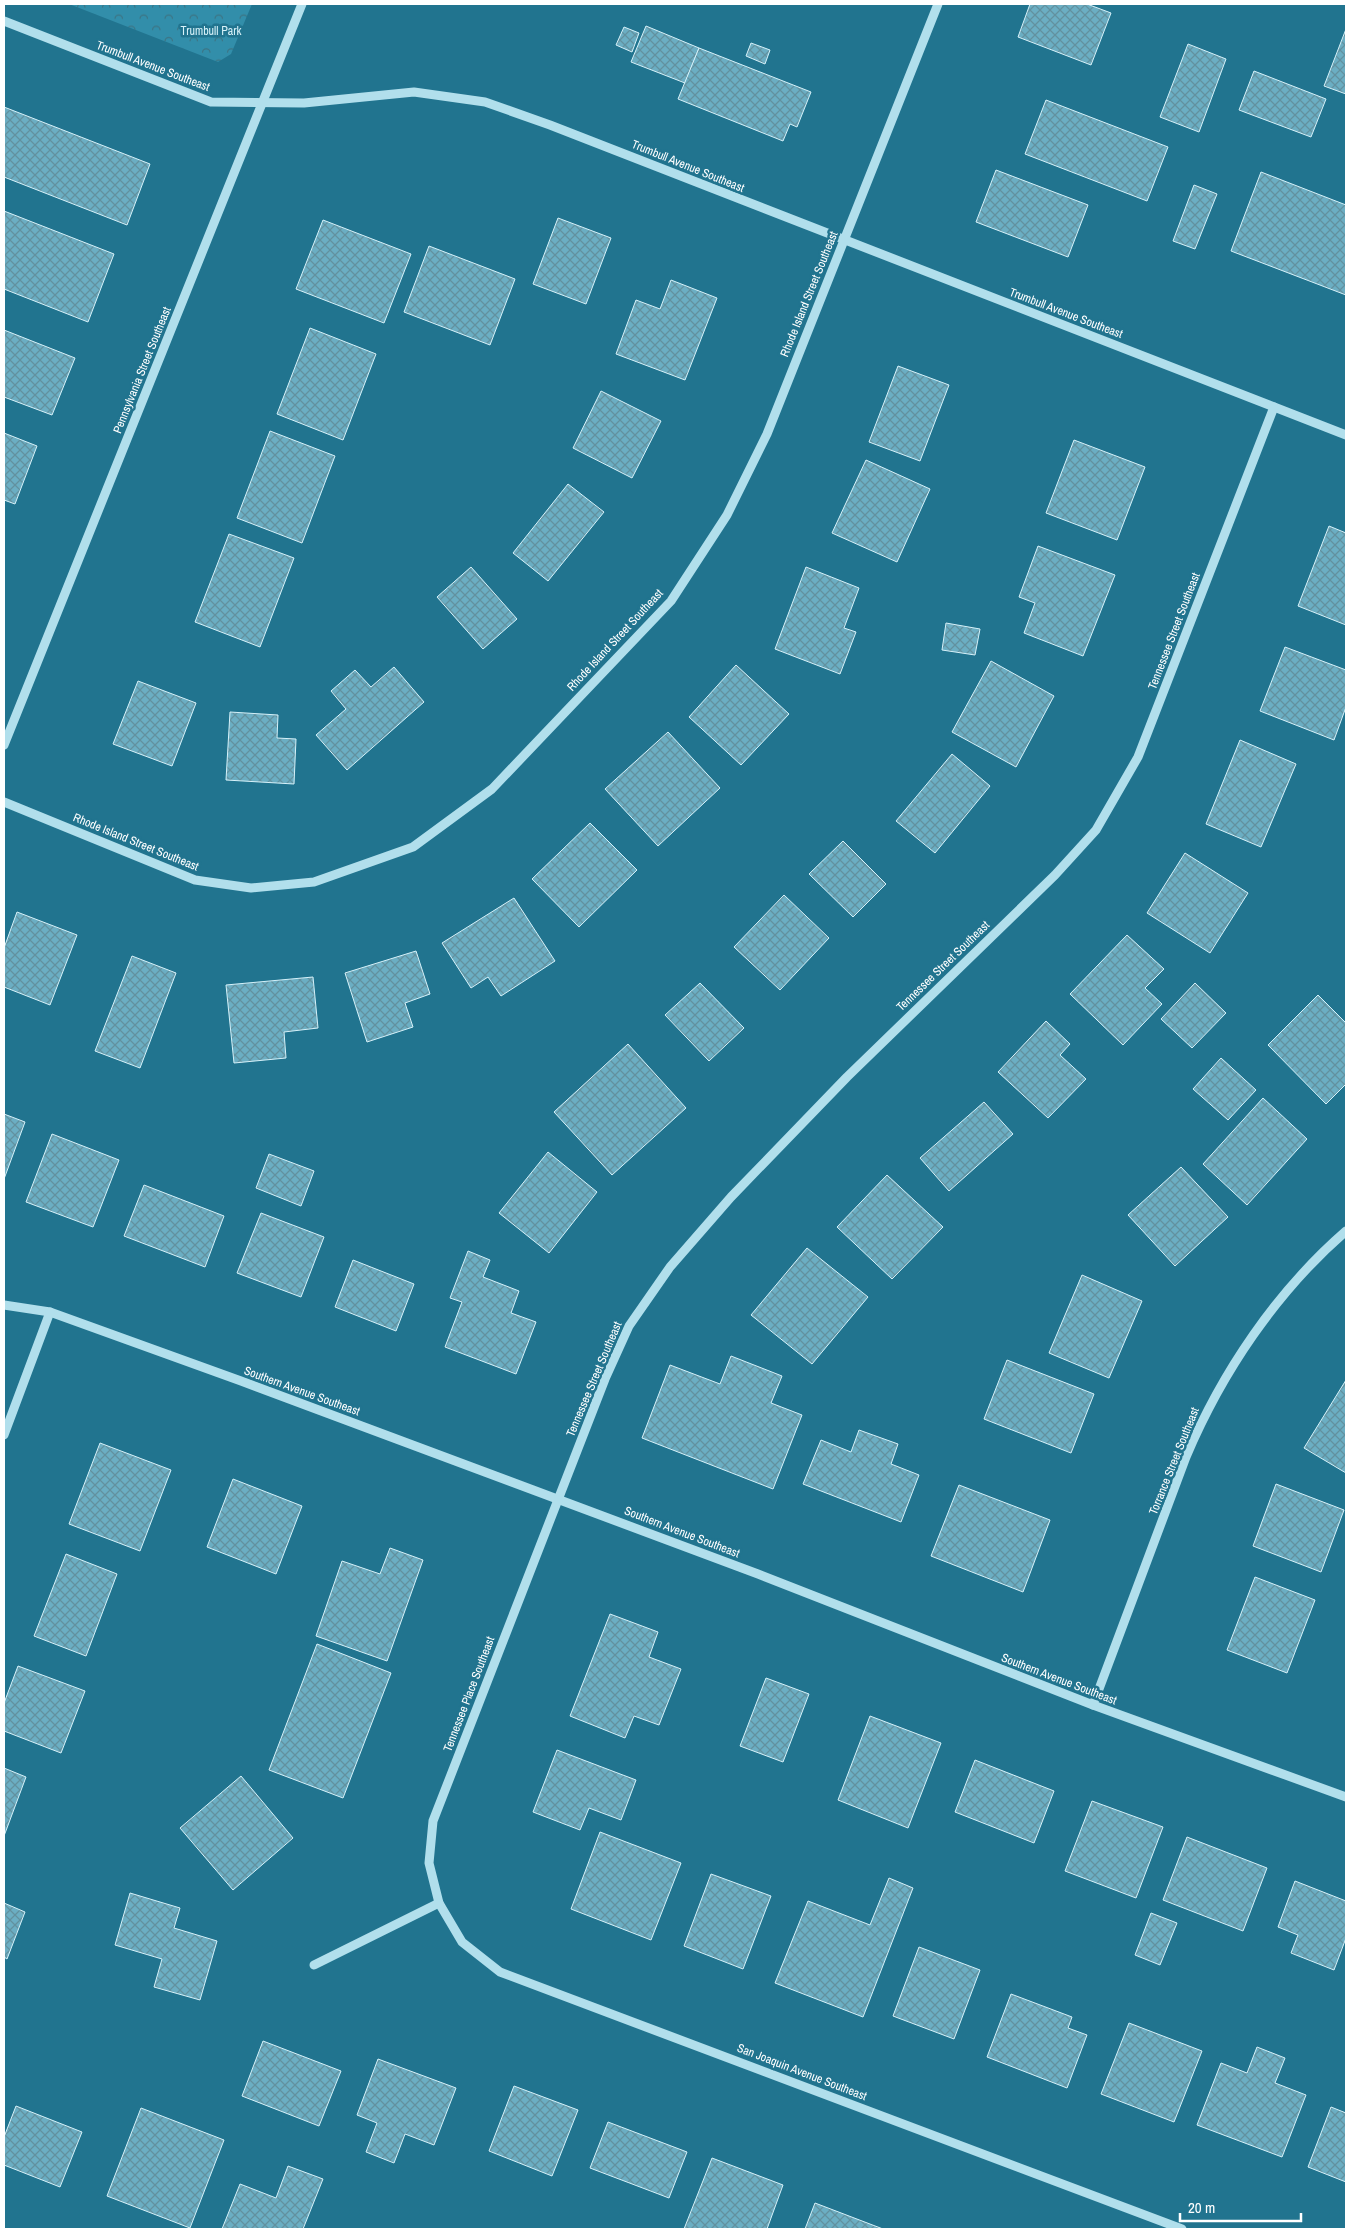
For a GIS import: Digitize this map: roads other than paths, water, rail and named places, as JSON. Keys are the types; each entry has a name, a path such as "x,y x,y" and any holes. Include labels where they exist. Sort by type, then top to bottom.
{"street":[{"name":"Pennsylvania Street Southeast","path":"4,746 302,4"},
{"name":"Rhode Island Street Southeast","path":"4,802 195,880 251,888 314,882 414,847 492,789 670,601 727,515 763,442 938,4"},
{"name":"Trumbull Avenue Southeast","path":"4,21 211,102 304,102 414,92 485,102 550,125 1346,435"},
{"name":"Tennessee Street Southeast","path":"558,1499 605,1379 629,1326 670,1268 731,1197 847,1076 1055,875 1096,830 1138,757 1274,407"},
{"name":"Torrance Street Southeast","path":"1092,1705 1186,1457 1203,1418 1240,1353 1318,1255 1346,1231"},
{"name":"Southern Avenue Southeast","path":"4,1305 50,1312 758,1574 1092,1705 1346,1798"},
{"path":"4,1435 50,1312"},
{"name":"Tennessee Place Southeast","path":"439,1903 429,1863 433,1821 558,1499"},
{"path":"314,1965 439,1903"},
{"name":"San Joaquin Avenue Southeast","path":"439,1903 462,1942 500,1972 1182,2229"}],"park label":[{"name":"Trumbull Park","path":"211,31"}]}
